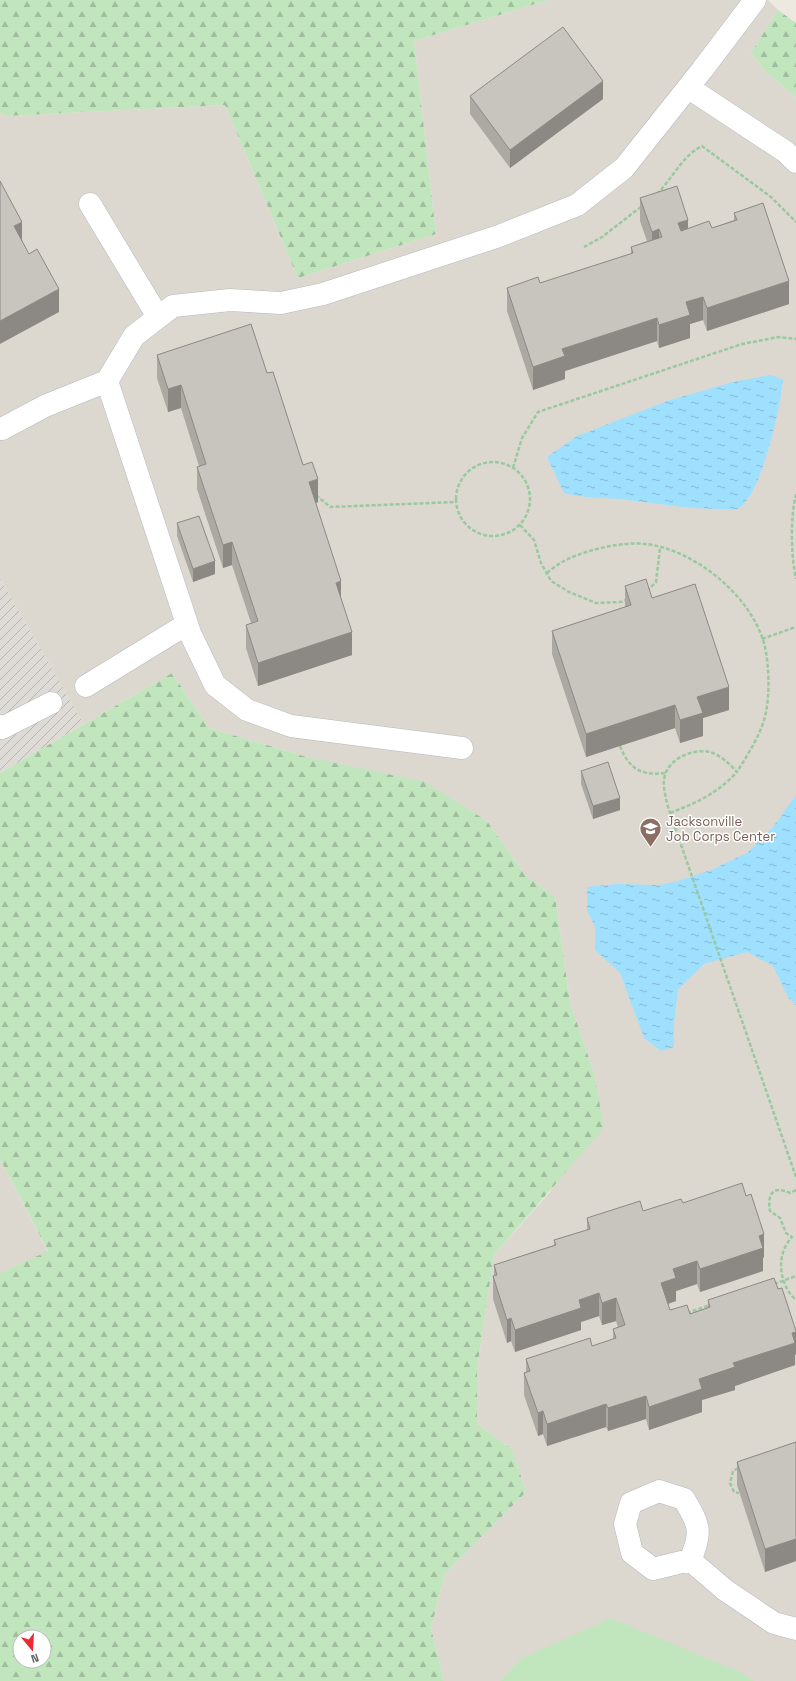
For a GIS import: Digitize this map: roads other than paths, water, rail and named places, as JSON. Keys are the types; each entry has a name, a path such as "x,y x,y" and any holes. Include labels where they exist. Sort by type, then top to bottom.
{"lane":[{"path":"0,428 2,429 44,406 107,381 134,336 173,306 230,300 281,303 323,294 499,236 577,205 624,168 689,88 755,0"},
{"path":"689,88 786,152 796,162"},
{"path":"90,204 158,317"},
{"path":"107,381 187,624 215,685 247,710 291,726 462,748"},
{"path":"86,686 187,624"},
{"path":"0,726 2,728 51,703"},
{"path":"690,1560 725,1590 774,1623 796,1629"}],"water":[{"path":"769,375 783,379 774,429 762,471 746,502 737,509 686,507 564,493 547,457 577,436 670,400 733,382"},
{"path":"796,795 796,1005 789,999 773,966 747,952 704,964 678,989 674,1023 674,1047 661,1051 644,1038 620,973 595,950 595,927 587,910 587,887 617,884 659,885 675,882 711,870 747,853 773,827"}],"place":[{"name":"Jacksonville Job Corps Center","path":"651,848"}]}
